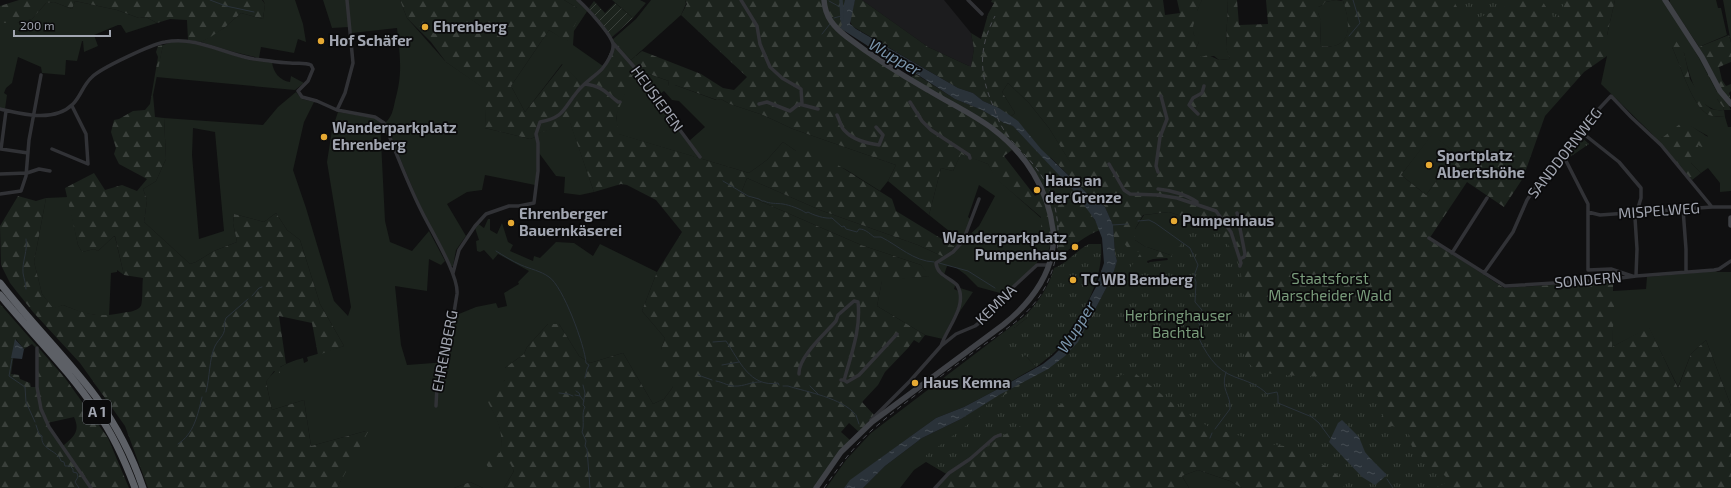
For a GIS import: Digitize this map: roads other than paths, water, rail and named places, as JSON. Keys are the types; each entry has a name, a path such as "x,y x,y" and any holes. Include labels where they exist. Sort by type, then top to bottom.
{"highway":[{"name":"A 1","path":"0,283 38,328 43,345 86,384 106,411 126,447 143,488"},
{"name":"A 1","path":"0,295 77,385 97,412 123,456 135,488"}],"main road":[{"path":"816,488 841,452 872,422 1017,314 1034,293 1048,265 1053,246 1048,205 1040,183 1026,162 992,128 912,81 862,48 838,30 827,14 824,0"},
{"path":"1665,0 1702,57 1720,91 1730,103"},
{"path":"1731,218 1731,225"}],"street":[{"path":"337,110 345,93 353,63 347,0"},
{"path":"578,0 589,10 613,43"},
{"path":"741,0 757,26 760,44 768,63 776,73 801,89 802,104"},
{"path":"968,0 982,14"},
{"name":"EHRENBERG","path":"72,106 88,81 95,74 146,49 165,42 191,41 253,58 290,64 311,64 313,69 312,73 308,81 299,89 298,93 302,97 317,101 337,110 375,117 384,123 420,210 453,273 457,286 446,362 437,386 436,406"},
{"name":"EHRENBERG","path":"453,273 459,250 475,226 486,214 509,206 534,203 538,171 537,129 540,122 551,120 560,114 577,92 605,64 610,56 613,43"},
{"name":"HEUSIEPEN","path":"613,43 650,85 665,110 700,158"},
{"path":"0,194 21,191 27,173 33,116 41,75"},
{"path":"585,84 593,84 598,86 620,102"},
{"path":"1198,114 1189,105 1193,98 1202,93 1204,86"},
{"path":"1158,172 1156,166 1160,137 1167,119 1161,96"},
{"name":"SANDDORNWEG","path":"1484,274 1513,232 1532,192 1580,130 1611,96 1661,145 1712,207"},
{"path":"759,104 767,102 790,111 799,104 818,109"},
{"path":"910,102 923,122 970,158"},
{"path":"0,109 33,116 52,114 72,106 86,134 88,164 52,149"},
{"path":"6,111 1,150 28,153"},
{"path":"837,115 844,129 852,137 869,144 880,145 883,135 876,127"},
{"path":"1562,153 1588,204 1588,270 1611,269 1635,276 1637,249 1635,218 1642,193 1638,184 1619,162 1580,130"},
{"path":"956,147 959,154"},
{"path":"1109,164 1124,190 1130,194 1162,196 1197,204 1216,211 1231,232 1240,259 1240,266"},
{"path":"0,174 27,173 38,169 50,171"},
{"path":"1158,189 1185,196 1195,201 1197,204"},
{"path":"1452,253 1488,198"},
{"name":"KEMNA","path":"941,346 959,307 961,299 957,285 943,276 936,265 953,252 963,241 979,200"},
{"name":"MISPELWEG","path":"1588,212 1600,215 1731,207"},
{"path":"1683,209 1686,272"},
{"path":"1237,213 1245,254 1244,257 1240,259"},
{"name":"SONDERN","path":"1429,238 1502,285 1508,286 1606,280 1719,269 1731,261"},
{"name":"KEMNA","path":"872,422 871,420 953,335 975,326 1037,265 1048,265"},
{"path":"799,374 800,366 805,357 836,321 838,315 854,301 858,302 860,316 856,337 843,380 847,382 859,375 897,334"},
{"path":"43,345 36,387 41,409 49,428 91,488"},
{"path":"935,488 949,473 970,459 995,436 1000,435"}],"water":[{"name":"Wupper","path":"845,0 855,0 850,24 856,29 958,88 973,93 983,101 999,108 1018,121 1041,149 1092,198 1098,200 1105,207 1113,225 1115,254 1117,261 1112,277 1078,342 1065,356 1048,369 999,395 961,419 922,438 885,466 863,488 844,488 850,480 936,418 964,407 998,389 1043,364 1053,356 1062,347 1077,322 1096,287 1104,263 1102,238 1095,220 1073,190 1013,126 1004,123 982,110 955,99 915,73 913,75 840,28 842,25 840,19"},
{"path":"15,339 24,349 22,359 11,358"},
{"path":"1342,420 1359,437 1365,452 1387,475 1375,485 1362,477 1329,442 1338,423"}],"waterway":[{"path":"210,0 226,6 254,12"},
{"path":"841,0 842,19"},
{"path":"1349,36 1360,23 1353,0"},
{"path":"829,1 840,7"},
{"path":"834,18 841,16"},
{"path":"822,34 830,24"},
{"path":"723,181 748,196 769,203 788,205 806,213 808,212 826,218 832,218 846,229 857,232 859,229 863,230 874,237 881,237 919,259 934,262"},
{"path":"1138,221 1149,220 1155,223 1190,248 1198,265 1194,276 1196,282 1195,302 1202,310 1200,320 1198,322 1200,325 1197,334 1207,354 1216,365 1228,374 1256,386 1267,394 1277,392 1278,403 1312,417 1319,423 1330,438"},
{"path":"1112,225 1128,224"},
{"path":"26,239 23,269 26,289"},
{"path":"496,251 524,266 546,275 555,283 567,304 578,331 586,363 589,365 585,378"},
{"path":"939,263 968,271 995,288"},
{"path":"252,296 259,288 262,287"},
{"path":"206,392 213,351 224,333 226,318 248,299"},
{"path":"713,342 726,341 746,371 753,377 760,381 778,383 779,385"},
{"path":"12,359 9,376 25,387 26,402 35,422"},
{"path":"722,365 739,362"},
{"path":"1215,429 1230,409 1229,399 1224,383 1226,372"},
{"path":"698,375 712,380"},
{"path":"716,381 735,386 761,382"},
{"path":"583,385 585,393 583,405 585,407 583,412 582,432 586,441 585,446 587,449 590,488"},
{"path":"783,386 814,393 833,400 849,408 855,414"},
{"path":"810,386 818,394"},
{"path":"576,391 580,396"},
{"path":"559,393 573,396"},
{"path":"575,395 580,396 584,401"},
{"path":"178,444 192,429 202,397"},
{"path":"856,415 859,424"},
{"path":"36,425 46,447 56,454 61,461 64,462 65,466 70,466 73,469 73,472 77,473 78,477 75,482 79,488"},
{"path":"1210,438 1212,433"},
{"path":"1387,479 1393,488"}],"railway":[{"path":"824,488 856,446 879,424 1017,321 1035,303 1042,293 1053,268 1058,239 1058,225 1052,197 1039,172 1002,127 985,84 982,62 983,51 989,28 995,16"}],"place":[{"name":"Ehrenberg","path":"425,27"},
{"name":"Hof Schäfer","path":"321,41"},
{"name":"Wanderparkplatz Ehrenberg","path":"324,137"},
{"name":"Sportplatz Albertshöhe","path":"1429,165"},
{"name":"Haus an der Grenze","path":"1037,190"},
{"name":"Pumpenhaus","path":"1174,221"},
{"name":"Ehrenberger Bauernkäserei","path":"511,223"},
{"name":"Wanderparkplatz Pumpenhaus","path":"1075,247"},
{"name":"TC WB Bemberg","path":"1073,280"},
{"name":"Haus Kemna","path":"915,383"}],"park label":[{"name":"Staatsforst Marscheider Wald","path":"1330,288"},
{"name":"Herbringhauser Bachtal","path":"1178,324"}]}
